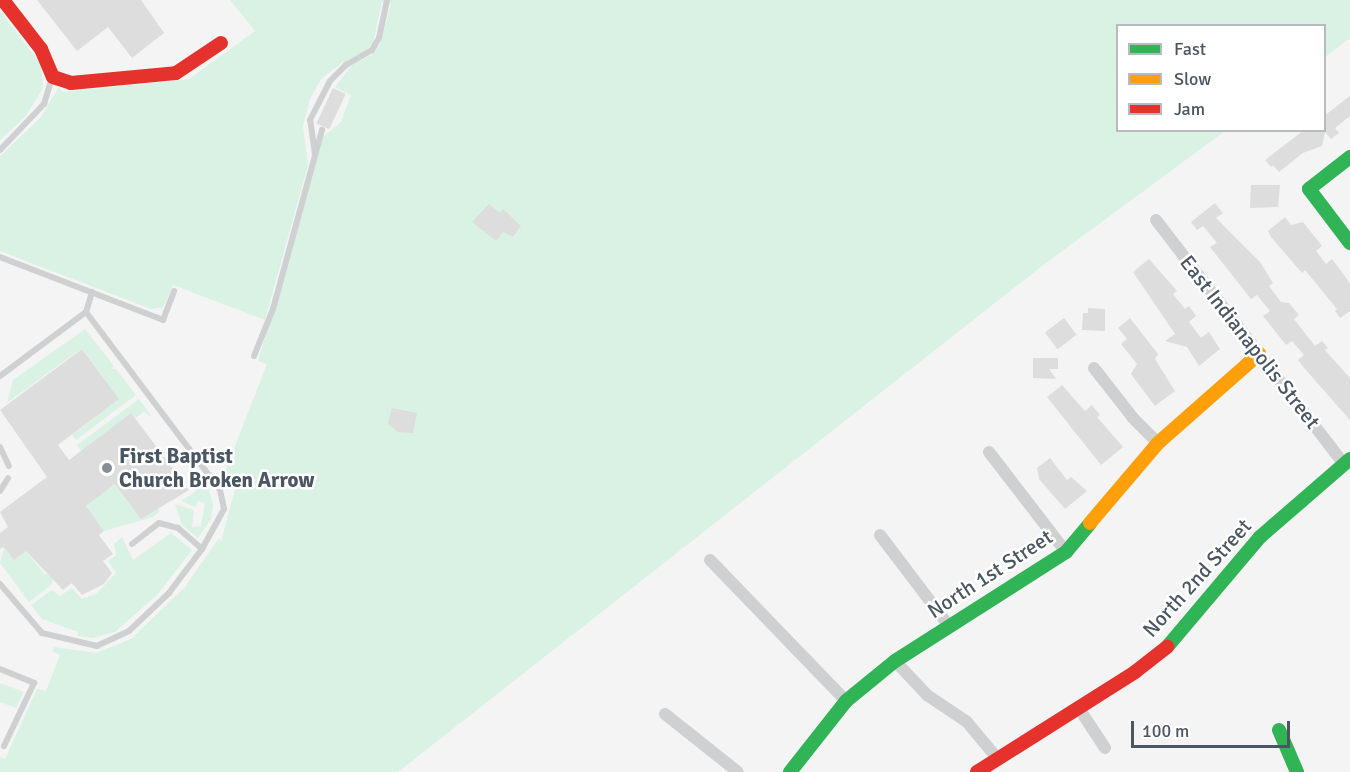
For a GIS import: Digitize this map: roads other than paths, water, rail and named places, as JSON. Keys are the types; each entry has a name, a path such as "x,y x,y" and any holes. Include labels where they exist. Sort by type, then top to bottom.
{"street":[{"path":"3,0 41,49 53,77 71,83 176,73 221,43"},
{"path":"1350,157 1309,189 1350,243"},
{"name":"East Indianapolis Street","path":"1156,220 1259,354 1347,461"},
{"name":"North 1st Street","path":"790,772 846,701 895,662 1066,552 1158,443 1259,354"},
{"path":"1094,368 1133,418 1158,443"},
{"path":"989,452 1066,552"},
{"name":"North 2nd Street","path":"977,772 1166,648 1260,537 1347,461"},
{"path":"880,536 949,626"},
{"path":"710,560 846,701"},
{"path":"895,662 927,695 967,722 997,758"},
{"path":"1078,707 1105,748"},
{"path":"665,714 738,772"},
{"path":"1279,730 1297,772"}],"lane":[{"path":"315,154 310,120 330,81 346,65 372,50 379,38 387,0"},
{"path":"0,150 44,104 53,77"},
{"path":"254,356 273,309 322,130"},
{"path":"0,257 163,320 174,291"},
{"path":"0,376 86,312 92,292"},
{"path":"0,584 42,633 97,646 129,631 148,614 202,549 224,509 220,490 86,312"},
{"path":"0,447 9,466"},
{"path":"0,491 8,478"},
{"path":"132,544 159,523 178,528 202,549"},
{"path":"0,669 34,682 4,746"}],"place":[{"name":"First Baptist Church Broken Arrow","path":"107,468"}]}
